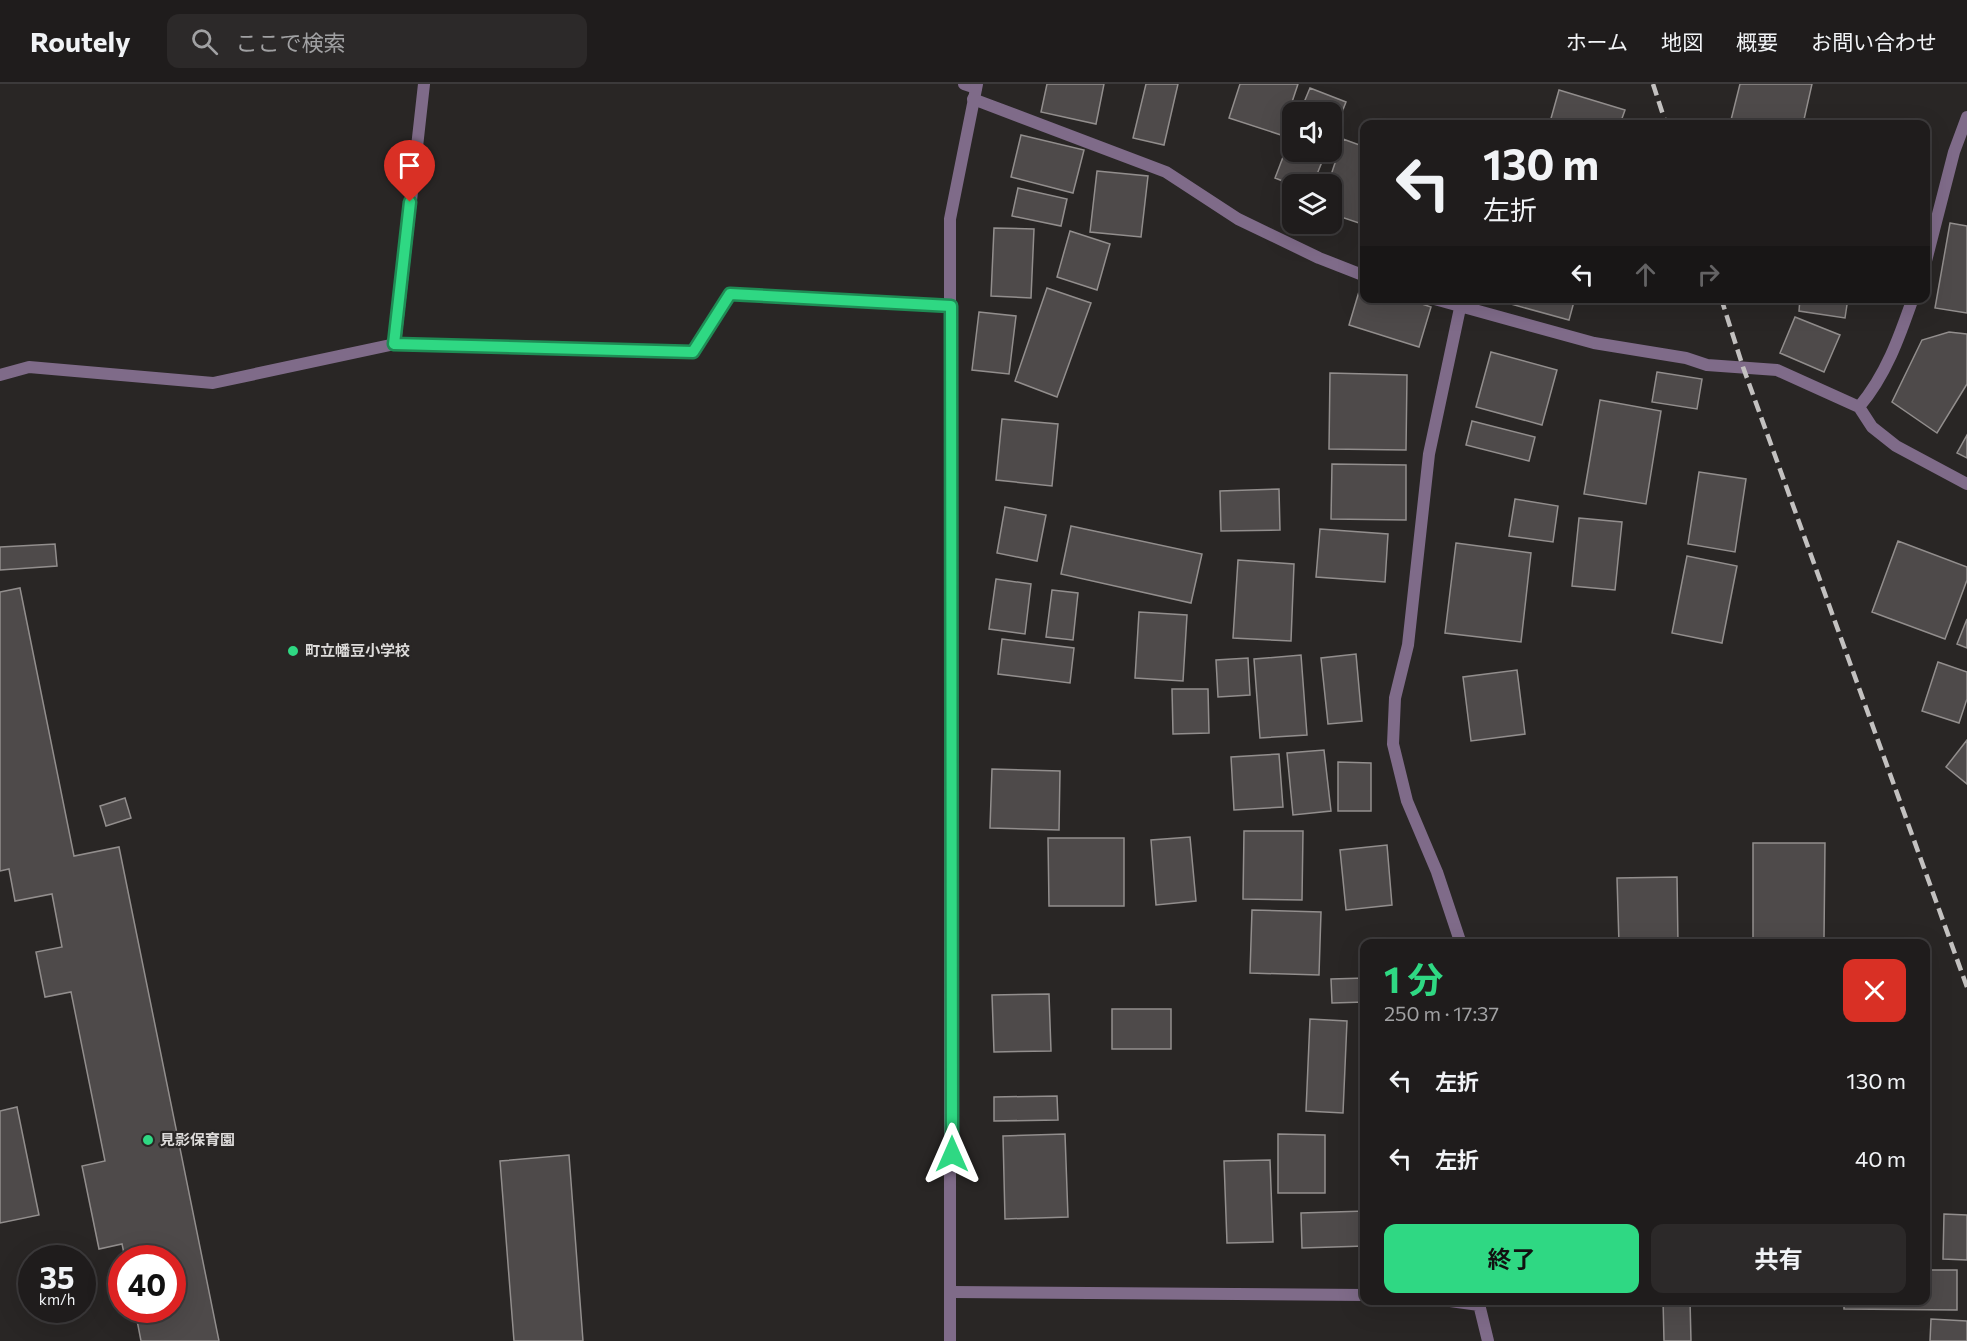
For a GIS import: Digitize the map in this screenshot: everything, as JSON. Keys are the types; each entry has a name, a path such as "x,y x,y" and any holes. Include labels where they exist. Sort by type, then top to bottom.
{"street":[{"path":"394,344 424,84"},
{"path":"963,84 1166,172 1238,219 1319,258 1360,274"},
{"path":"950,1341 952,1292 950,219 975,90"},
{"path":"1930,245 1954,152 1967,117"},
{"path":"0,375 29,367 213,383 394,344 693,352 730,294 951,306"},
{"path":"1446,303 1594,343 1686,358 1707,365 1777,370 1859,407 1872,427 1896,446 1967,484"},
{"path":"1859,407 1875,389 1896,347 1911,303"},
{"path":"1459,939 1437,872 1407,801 1393,744 1395,698 1408,645 1429,454 1460,308"},
{"path":"952,1292 1360,1294"},
{"path":"1479,1305 1488,1341"}],"building":[{"path":"1047,84 1104,84 1096,124 1041,112"},
{"path":"1146,84 1178,84 1164,145 1133,138"},
{"path":"1240,84 1298,84 1292,102 1282,102 1281,135 1229,118"},
{"path":"1740,84 1812,84 1804,120 1731,120"},
{"path":"1310,88 1346,102 1342,112 1342,102 1304,102"},
{"path":"1559,90 1625,110 1621,120 1551,120"},
{"path":"1021,135 1084,150 1073,193 1011,177"},
{"path":"1343,139 1360,145 1360,223 1342,217 1342,174 1331,174 1335,162 1342,162"},
{"path":"1282,160 1282,162 1322,162 1317,174 1282,174 1282,181 1275,178"},
{"path":"1097,171 1148,176 1141,237 1090,232"},
{"path":"1018,188 1067,199 1061,226 1012,216"},
{"path":"1950,223 1967,226 1967,313 1935,308"},
{"path":"994,228 1034,229 1031,298 991,296"},
{"path":"1070,231 1110,244 1097,290 1057,277"},
{"path":"1047,288 1091,303 1057,397 1015,381"},
{"path":"1360,288 1360,303 1419,303 1431,307 1419,347 1349,325"},
{"path":"1507,303 1574,303 1569,320"},
{"path":"1800,303 1847,303 1845,318 1799,311"},
{"path":"979,312 1016,316 1009,374 972,370"},
{"path":"1795,317 1840,335 1824,372 1780,353"},
{"path":"1949,332 1967,334 1967,384 1937,433 1892,402 1922,340"},
{"path":"1491,352 1557,370 1542,425 1476,407"},
{"path":"1657,372 1702,379 1697,409 1652,402"},
{"path":"1330,373 1407,375 1406,450 1329,449"},
{"path":"1600,400 1661,411 1646,504 1584,494"},
{"path":"1002,419 1058,424 1052,486 996,480"},
{"path":"1472,421 1535,437 1529,461 1466,445"},
{"path":"1967,435 1967,458 1957,453"},
{"path":"1332,464 1406,465 1406,520 1331,519"},
{"path":"1699,472 1746,479 1735,552 1688,544"},
{"path":"1279,489 1280,530 1221,531 1220,491"},
{"path":"1515,499 1558,506 1553,542 1509,536"},
{"path":"1005,507 1046,515 1037,561 997,553"},
{"path":"1579,518 1622,522 1615,590 1572,586"},
{"path":"1071,526 1202,554 1191,603 1061,574"},
{"path":"1320,529 1388,534 1385,582 1316,577"},
{"path":"1898,541 1967,567 1967,580 1945,639 1872,612"},
{"path":"1456,543 1531,553 1521,642 1445,633"},
{"path":"55,544 57,566 0,570 0,547"},
{"path":"1687,556 1737,566 1722,643 1672,633"},
{"path":"1238,560 1294,564 1291,641 1233,638"},
{"path":"996,579 1031,584 1025,634 989,629"},
{"path":"20,588 74,856 119,847 219,1341 141,1341 138,1323 186,1323 186,1245 122,1244 108,1245 108,1247 99,1249 82,1166 105,1161 71,992 45,997 36,952 62,947 52,894 15,901 9,869 0,871 0,592"},
{"path":"1052,590 1078,593 1073,640 1046,637"},
{"path":"1139,612 1187,615 1183,681 1135,678"},
{"path":"1967,619 1967,648 1957,644"},
{"path":"1002,639 1074,648 1070,683 998,674"},
{"path":"1356,654 1362,721 1328,724 1321,658"},
{"path":"1301,655 1307,735 1260,738 1254,659"},
{"path":"1248,658 1250,695 1218,697 1216,660"},
{"path":"1938,662 1967,672 1967,699 1959,723 1922,711"},
{"path":"1517,670 1525,734 1471,741 1463,677"},
{"path":"1172,689 1208,689 1209,733 1173,734"},
{"path":"1967,740 1967,784 1946,767"},
{"path":"1324,750 1331,811 1293,815 1287,753"},
{"path":"1279,754 1283,807 1234,810 1231,757"},
{"path":"1338,762 1371,763 1371,811 1338,811"},
{"path":"992,769 1060,771 1059,830 990,828"},
{"path":"125,798 131,818 106,826 100,806"},
{"path":"1244,831 1303,831 1302,900 1243,899"},
{"path":"1190,837 1196,901 1156,905 1151,840"},
{"path":"1048,838 1124,838 1124,906 1049,906"},
{"path":"1753,843 1825,843 1824,939 1753,938"},
{"path":"1387,845 1392,905 1346,910 1340,850"},
{"path":"1677,877 1678,939 1619,939 1617,878"},
{"path":"1252,910 1321,912 1319,975 1250,973"},
{"path":"1360,978 1360,1002 1332,1003 1331,979"},
{"path":"1049,994 1051,1051 994,1052 992,995"},
{"path":"1112,1009 1171,1009 1171,1049 1112,1049"},
{"path":"1310,1019 1347,1021 1343,1113 1306,1111"},
{"path":"1057,1096 1058,1120 994,1121 994,1097"},
{"path":"17,1107 39,1215 0,1223 0,1111"},
{"path":"1065,1134 1068,1217 1005,1219 1003,1136"},
{"path":"1278,1134 1325,1135 1325,1193 1278,1193"},
{"path":"569,1155 583,1341 514,1341 500,1161"},
{"path":"1270,1160 1273,1242 1227,1243 1224,1161"},
{"path":"1360,1211 1360,1246 1302,1248 1301,1213"},
{"path":"1944,1214 1967,1215 1967,1260 1943,1259"},
{"path":"1930,1270 1957,1270 1957,1310 1844,1309 1844,1305 1930,1305"},
{"path":"1663,1305 1690,1305 1691,1341 1664,1341"},
{"path":"1931,1319 1967,1321 1967,1341 1930,1341"}],"railway":[{"path":"1653,84 1665,120"},
{"path":"1723,303 1743,367 1967,987"}],"place":[{"name":"町立幡豆小学校","path":"293,651"},
{"name":"見影保育園","path":"148,1140"}],"route":[{"path":"410,202 394,344 693,352 730,294 951,306 952,1154"}]}
